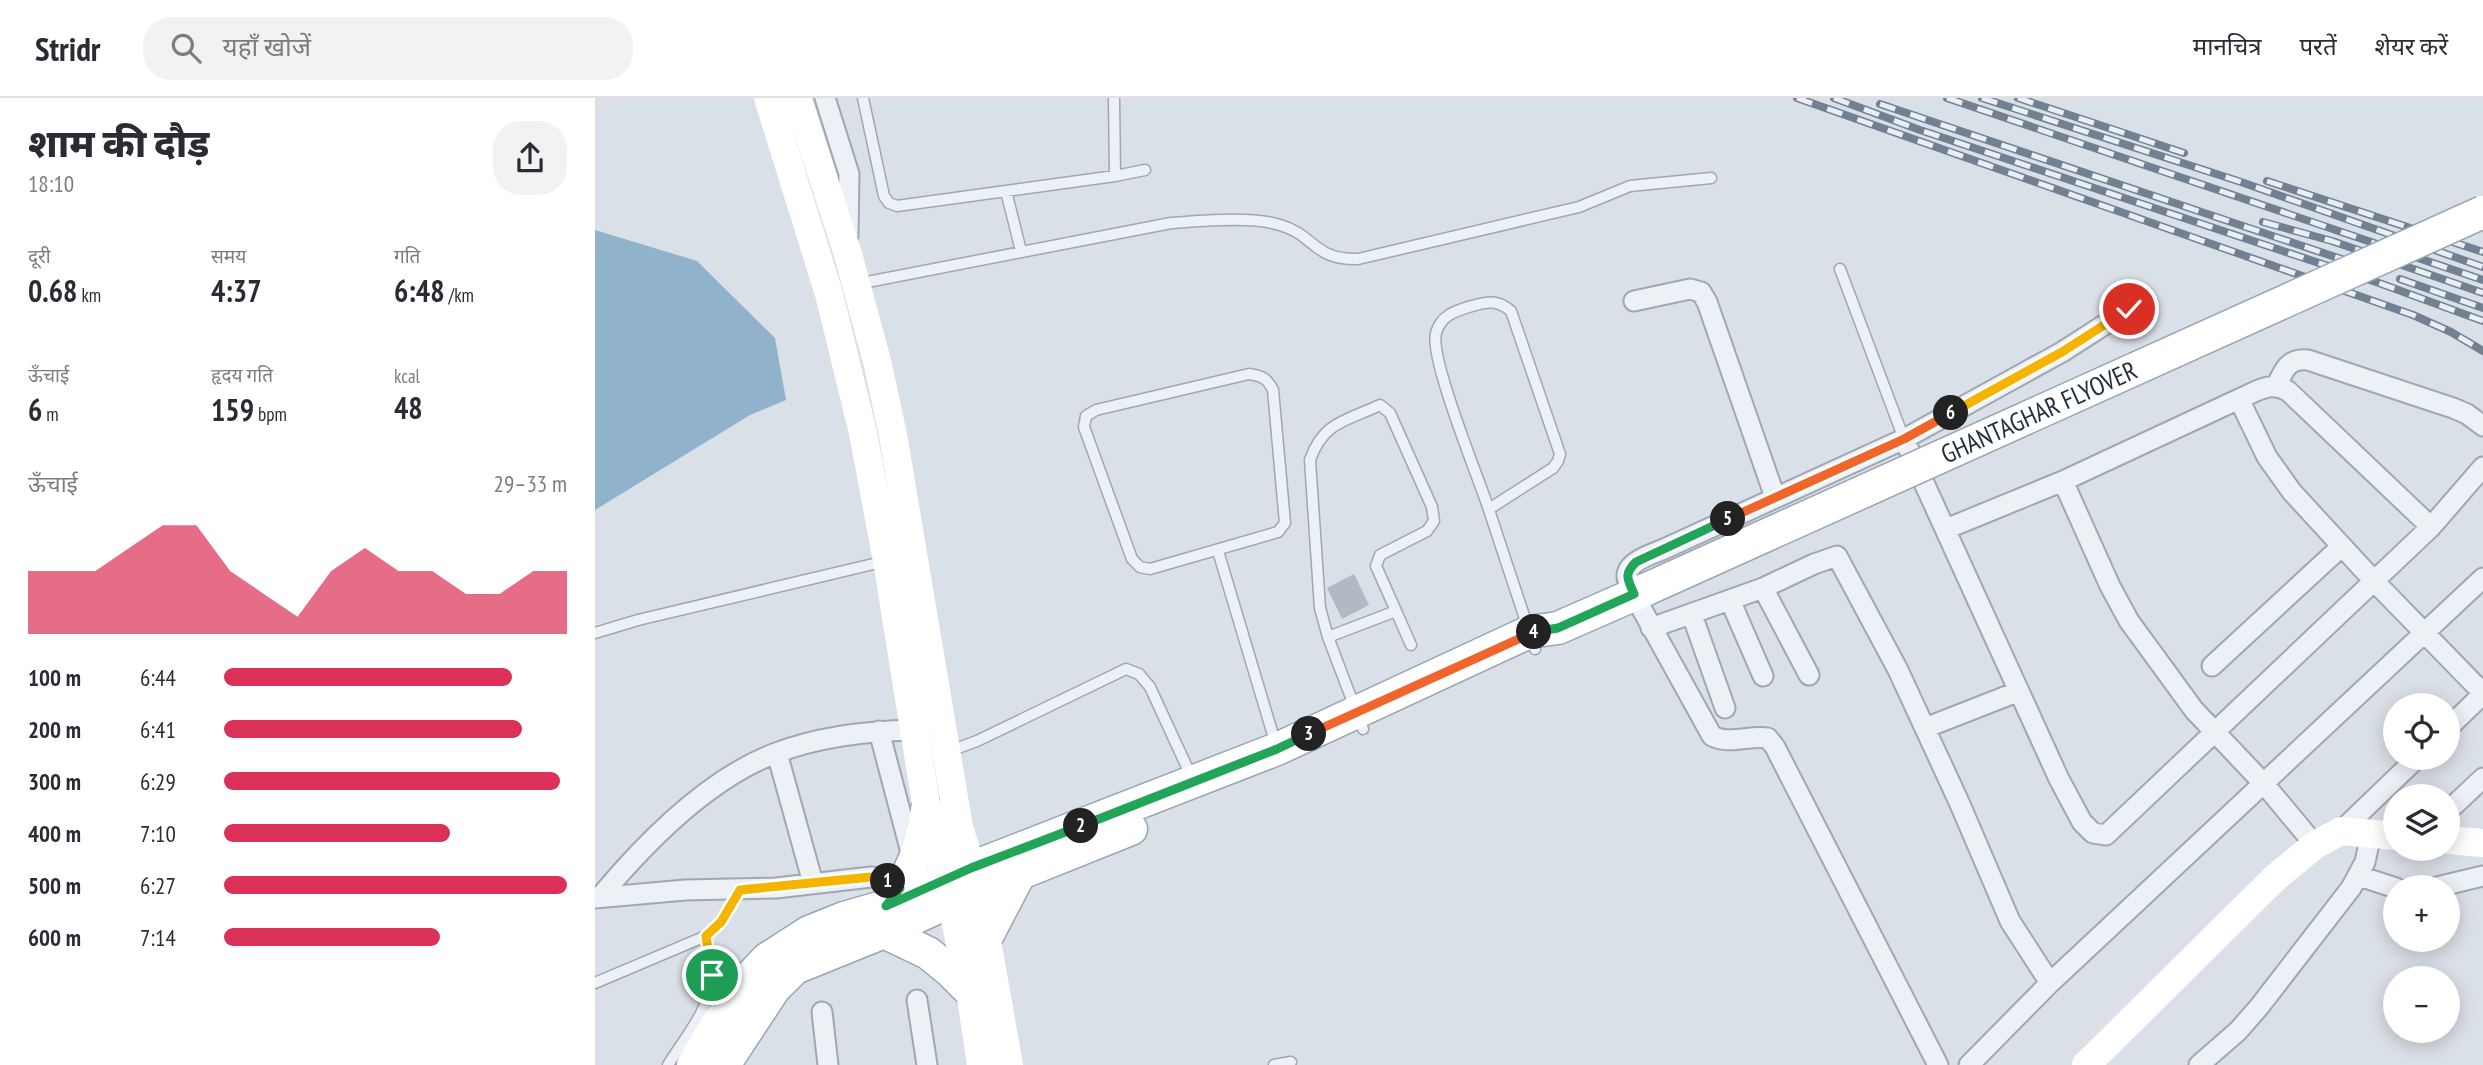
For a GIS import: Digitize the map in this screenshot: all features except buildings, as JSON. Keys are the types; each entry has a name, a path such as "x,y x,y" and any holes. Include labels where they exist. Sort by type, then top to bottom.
{"main road":[{"path":"768,98 813,244 843,289 878,365 893,435 959,827 970,991 981,1065"},
{"path":"797,98 848,254 843,289 863,433 887,561 927,810 987,936 1009,1065"},
{"name":"GHANTAGHAR FLYOVER","path":"1359,720 2483,212"},
{"path":"961,885 1194,781 1359,720"},
{"path":"693,1065 742,988 768,959 810,932 896,897 1020,873 1286,766 1359,720"},
{"path":"724,1065 774,989 795,968 896,897 923,837 927,810"},
{"path":"2086,1065 2276,877 2315,845 2341,831 2383,835"},
{"path":"2460,841 2483,843"},
{"path":"987,936 1020,873"},
{"path":"896,897 927,953 970,991"}],"street":[{"path":"825,98 849,174 848,254"},
{"path":"1634,301 1690,289 1701,292 1707,302 1775,497"},
{"path":"1938,1065 1775,747 1768,738 1754,736 1731,741 1712,736 1651,628 1641,592 1627,578 1628,570 1636,562 1904,439 2062,352 2129,309"},
{"path":"2277,385 2284,369 2292,361 2308,360 2453,408 2483,426"},
{"path":"1946,529 2063,481 2239,399 2277,385 2288,391 2431,527"},
{"path":"2239,399 2267,457 2292,492 2483,694 2460,716"},
{"path":"1904,439 2017,692 2064,790 2082,822 2093,834 2106,835 2431,527 2483,467"},
{"path":"2063,481 2110,586 2129,621 2194,710 2265,785 2315,845"},
{"path":"2212,666 2342,546"},
{"path":"1651,628 1763,589 1837,556 1898,670 2010,920 2050,983"},
{"path":"1969,1065 2050,983 2265,785 2483,578"},
{"path":"1763,589 1809,674"},
{"path":"1730,600 1763,676"},
{"path":"1692,615 1725,708"},
{"path":"1925,728 2017,692"},
{"path":"597,897 687,809 757,762 806,744 879,731 913,730"},
{"path":"879,731 896,897"},
{"path":"777,753 813,883"},
{"path":"2341,831 2405,770"},
{"path":"2460,800 2483,778"},
{"path":"2199,1065 2238,1031 2259,1007 2360,876 2365,862 2383,835"},
{"path":"2360,876 2383,884"},
{"path":"2460,882 2483,876"},
{"path":"597,897 685,890 740,890 871,877 885,879 896,897"},
{"path":"916,1000 927,1065"},
{"path":"822,1012 828,1065"}],"lane":[{"path":"863,98 884,196 889,203 897,206 1145,170"},
{"path":"1114,98 1115,176"},
{"path":"843,289 1021,251 1171,223 1213,220 1279,224 1291,229 1329,257 1358,259 1579,207 1630,186 1711,178"},
{"path":"1006,191 1021,251"},
{"path":"1840,268 1904,439"},
{"path":"1489,509 1553,468 1560,454 1511,311 1499,303 1488,301 1445,316 1435,334 1435,344 1448,393 1489,509 1541,637"},
{"path":"1249,374 1260,375 1268,380 1273,390 1285,523 1278,532 1218,551 1150,569 1140,567 1132,559 1084,427 1086,416 1096,410 1249,374"},
{"path":"1359,720 1319,608 1310,460 1315,443 1325,430 1380,405 1390,413 1433,514 1434,522 1427,531 1380,555 1375,566 1411,645"},
{"path":"1218,551 1277,749"},
{"path":"595,633 638,620 887,561"},
{"path":"1328,637 1396,611"},
{"path":"947,752 977,741 1126,669 1139,674 1150,687 1194,781"},
{"path":"595,983 706,936 721,922 740,890"},
{"path":"668,1065 703,1009 709,991 712,975 706,936"},
{"path":"1274,1065 1291,1062"}],"water":[{"path":"595,230 697,261 775,338 786,400 750,415 595,510"}],"railway":[{"path":"1797,98 2413,315 2451,332 2483,351"},
{"path":"1834,98 1920,130 2379,283 2483,321"},
{"path":"1947,98 2483,280"},
{"path":"1982,98 2241,182 2483,267"},
{"path":"2018,98 2184,153"},
{"path":"1880,104 2374,270"},
{"path":"2267,181 2483,252"},
{"path":"2263,222 2332,241 2483,293"},
{"path":"2400,279 2483,308"}],"route":[{"path":"712,975 706,936 730,910 740,890 871,877 885,879 900,888 886,906 971,868 1277,749 1529,632 1558,628 1634,594 1627,578 1628,570 1636,562 1904,439 2062,352 2129,309"}]}
